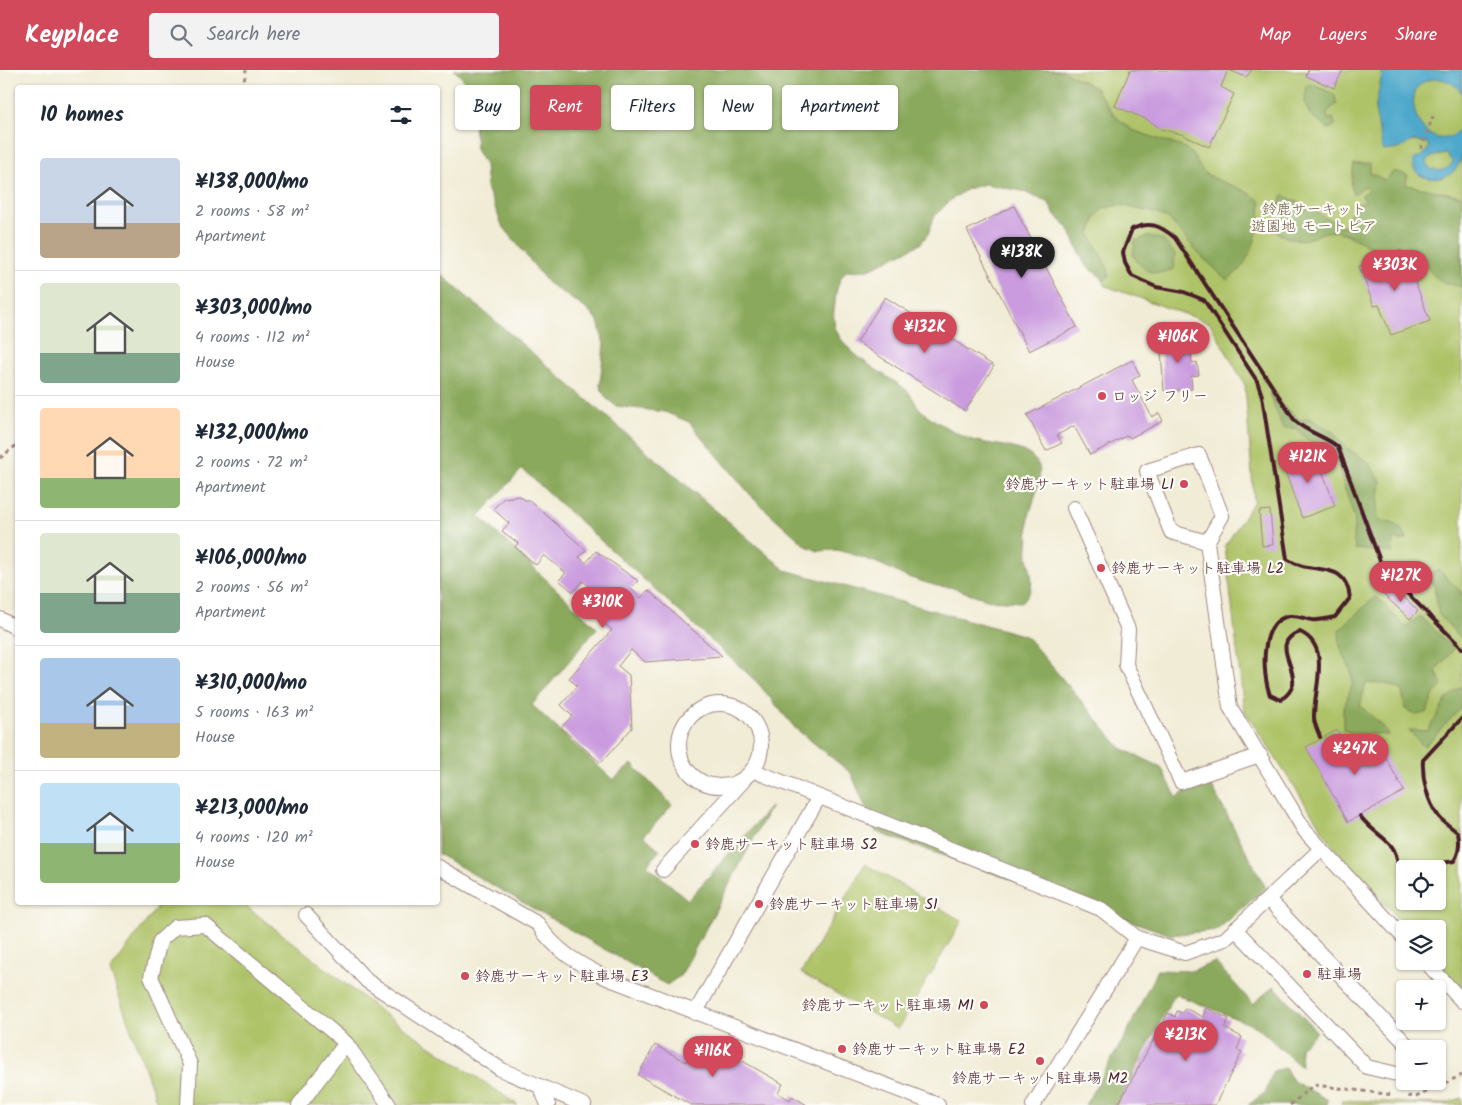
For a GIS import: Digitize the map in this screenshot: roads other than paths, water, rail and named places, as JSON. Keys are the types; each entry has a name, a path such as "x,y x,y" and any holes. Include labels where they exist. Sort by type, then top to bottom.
{"lane":[{"path":"1207,542 1171,532 1147,471 1199,455 1222,516 1207,542 1230,706 1305,831 1396,930"},
{"path":"1074,508 1128,628 1126,665 1181,782 1260,755"},
{"path":"0,620 15,628"},
{"path":"663,870 750,772 761,753 761,740 757,727 750,716 733,707 714,704 702,708 690,717 682,728 679,742 680,756 687,769 697,779 710,785 724,786 737,782 750,772"},
{"path":"750,772 819,797 1101,909 1137,938 1185,953 1226,939 1322,849"},
{"path":"695,1013 819,797"},
{"path":"440,868 538,924 548,940 572,960 607,978 938,1105"},
{"path":"1268,899 1402,1040"},
{"path":"306,915 367,981 502,1070 584,1105"},
{"path":"188,1105 190,1064 151,977 160,941 175,927 205,925 346,1043 389,1105"},
{"path":"1235,930 1367,1067 1396,1074"},
{"path":"1033,1105 1137,938"},
{"path":"1433,970 1462,1001"},
{"path":"299,1105 346,1043"},
{"path":"541,1088 548,1105"}],"water":[{"path":"1383,70 1462,70 1462,93 1451,83 1436,79 1422,83 1415,93 1414,105 1418,119 1425,130 1436,137 1448,137 1462,128 1461,160 1456,169 1440,178 1431,178 1417,173 1413,167 1413,160 1425,153 1429,147 1427,143 1412,141 1399,149 1383,151 1375,109","holes":["1446,154 1453,162 1446,169 1440,170 1430,169 1427,162 1430,157"]}],"railway":[{"path":"1320,737 1314,718 1319,670 1319,658 1316,648 1310,639 1300,632 1291,636 1285,648 1293,676 1293,684 1290,691 1281,700 1270,695 1267,686 1265,650 1272,628 1279,620 1289,616 1309,620 1335,617 1350,598 1347,585 1342,577 1334,572 1307,567 1287,559 1262,396 1257,381 1204,300 1184,292 1156,287 1132,276 1125,263 1123,252 1132,229 1144,225 1160,227 1175,238 1295,421 1305,429 1338,447 1380,561 1390,576 1462,648"},
{"path":"1446,862 1454,861 1456,858 1459,840 1458,833 1439,817 1431,804 1424,782 1423,760 1462,718"},
{"path":"1360,816 1387,841 1396,854 1397,860"}],"place":[{"name":"ロッジ フリー","path":"1102,396"},
{"name":"鈴鹿サーキット駐車場 L1","path":"1184,484"},
{"name":"鈴鹿サーキット駐車場 L2","path":"1101,568"},
{"name":"鈴鹿サーキット駐車場 S2","path":"695,844"},
{"name":"鈴鹿サーキット駐車場 S1","path":"759,904"},
{"name":"駐車場","path":"1307,974"},
{"name":"鈴鹿サーキット駐車場 E3","path":"465,976"},
{"name":"鈴鹿サーキット駐車場 M1","path":"984,1005"},
{"name":"鈴鹿サーキット駐車場 E2","path":"842,1049"},
{"name":"鈴鹿サーキット駐車場 M2","path":"1040,1061"}],"park label":[{"name":"鈴鹿サーキット 遊園地 モートピア","path":"1314,218"}]}
